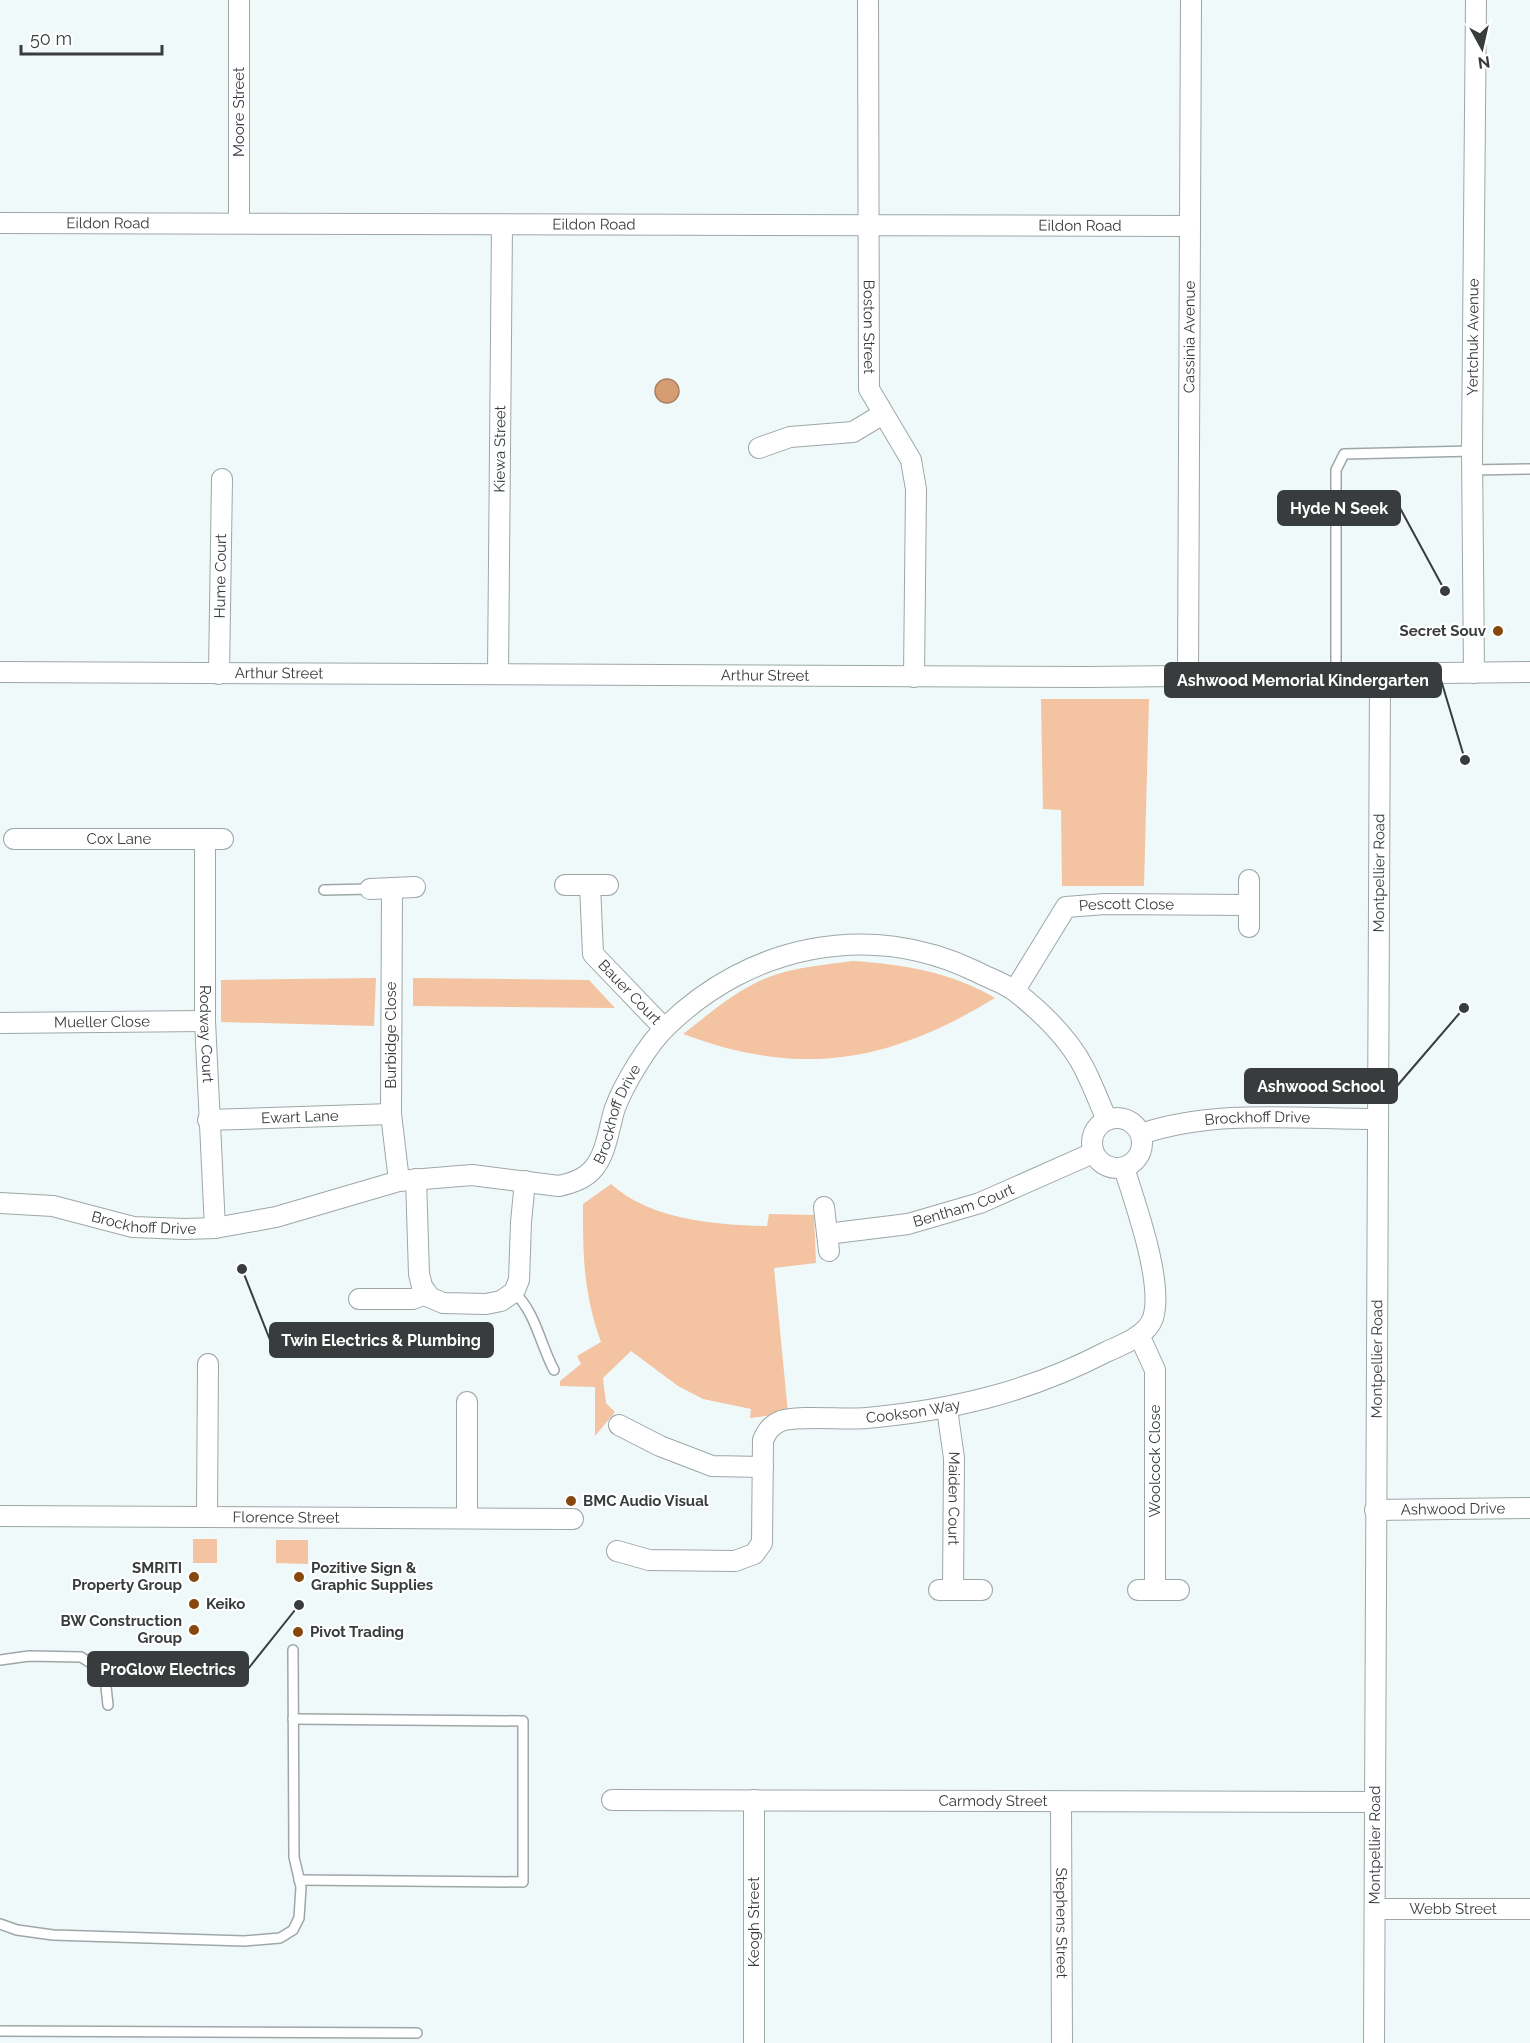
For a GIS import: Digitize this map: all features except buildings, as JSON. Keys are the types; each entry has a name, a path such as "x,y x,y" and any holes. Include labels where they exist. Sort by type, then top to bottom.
{"street":[{"name":"Moore Street","path":"239,0 239,223"},
{"name":"Boston Street","path":"868,0 869,389 911,460 916,489 914,677"},
{"name":"Cassinia Avenue","path":"1188,675 1188,226 1191,0"},
{"name":"Yertchuk Avenue","path":"1474,673 1472,461 1476,0"},
{"name":"Eildon Road","path":"0,223 1188,226"},
{"name":"Kiewa Street","path":"498,674 501,225"},
{"path":"759,448 790,436 853,432 883,414"},
{"name":"Hume Court","path":"219,674 222,478"},
{"name":"Arthur Street","path":"0,672 914,677 1530,672"},
{"name":"Montpellier Road","path":"1374,2043 1380,675"},
{"name":"Cox Lane","path":"14,839 214,839"},
{"name":"Rodway Court","path":"214,839 205,1021 215,1228"},
{"path":"1249,880 1249,927"},
{"name":"Bauer Court","path":"565,885 599,885 593,954 664,1028"},
{"path":"370,889 415,887"},
{"name":"Burbidge Close","path":"392,888 391,1114 408,1180 419,1274 422,1287 427,1293"},
{"name":"Pescott Close","path":"1015,990 1066,907 1105,904 1249,905"},
{"name":"Brockhoff Drive","path":"0,1203 53,1206 133,1227 215,1228 276,1217 408,1180 472,1174 559,1186 572,1183 595,1167 618,1101 664,1028 704,995 742,971 785,955 846,944 899,946 946,957 1015,990 1071,1048 1082,1065 1107,1120"},
{"name":"Mueller Close","path":"0,1023 205,1021"},
{"name":"Ewart Lane","path":"208,1120 391,1114"},
{"name":"Brockhoff Drive","path":"1141,1134 1170,1124 1212,1119 1377,1119"},
{"path":"1107,1120 1127,1120 1141,1134 1142,1145 1139,1155 1133,1163 1124,1168 1106,1166 1093,1153 1093,1134 1107,1120"},
{"name":"Bentham Court","path":"824,1207 828,1242 909,1224 980,1203 1093,1153"},
{"path":"1124,1168 1143,1232 1154,1290 1153,1319 1139,1335"},
{"path":"359,1299 413,1299 427,1293 443,1303 486,1304 501,1301 514,1292 519,1280 520,1222 525,1181"},
{"path":"0,1216 25,1204"},
{"name":"Cookson Way","path":"616,1549 649,1560 735,1561 754,1554 762,1543 763,1440 768,1429 783,1420 865,1418 947,1409 1020,1389 1083,1364 1139,1335"},
{"name":"Woolcock Close","path":"1139,1335 1155,1370 1147,1590 1179,1590"},
{"path":"207,1515 208,1364"},
{"path":"467,1402 467,1518"},
{"name":"Maiden Court","path":"947,1409 954,1458 946,1590 982,1590"},
{"path":"619,1425 660,1446 712,1466 763,1467"},
{"name":"Ashwood Drive","path":"1375,1510 1530,1508"},
{"name":"Florence Street","path":"0,1516 207,1515 573,1519"},
{"name":"Carmody Street","path":"612,1800 1062,1803 1374,1802"},
{"name":"Keogh Street","path":"754,1800 754,2043"},
{"name":"Stephens Street","path":"1062,1803 1062,2043"},
{"name":"Webb Street","path":"1375,1910 1530,1909"}],"lane":[{"path":"1336,675 1336,470 1344,454 1472,461 1530,469"},
{"path":"324,890 370,889"},
{"path":"514,1292 525,1302 554,1370"},
{"path":"0,1924 17,1930 53,1935 273,1940 288,1935 297,1924 301,1910 299,1880 294,1857 293,1650"},
{"path":"0,1660 29,1656 81,1657 97,1667 105,1678 108,1705"},
{"path":"293,1719 524,1721 523,1882 299,1880"},
{"path":"0,2031 417,2033"}],"shaded area":[{"path":"667,379 672,380 678,386 678,396 672,402 667,403 662,402 656,396 655,391 656,386 662,380"},
{"path":"1041,699 1149,699 1144,886 1062,886 1061,810 1043,809"},
{"path":"852,961 890,964 926,971 961,982 995,998 956,1020 918,1037 880,1050 843,1057 805,1059 766,1056 726,1048 683,1034 724,1002 757,982 789,971"},
{"path":"376,978 374,1026 221,1022 221,980"},
{"path":"413,978 589,980 615,1008 413,1006"},
{"path":"611,1184 645,1206 664,1213 705,1222 767,1226 769,1214 814,1215 816,1263 774,1268 788,1413 750,1418 751,1409 703,1399 678,1386 631,1351 603,1378 606,1403 615,1412 595,1436 595,1387 560,1386 560,1381 581,1364 577,1356 601,1342 587,1290 583,1204"},
{"path":"193,1539 217,1539 217,1563 193,1563"},
{"path":"276,1540 308,1540 308,1564 276,1563"}],"place":[{"name":"Hyde N Seek","path":"1445,591"},
{"name":"Secret Souv","path":"1498,631"},
{"name":"Ashwood Memorial Kindergarten","path":"1465,760"},
{"name":"Ashwood School","path":"1464,1008"},
{"name":"Twin Electrics & Plumbing","path":"242,1269"},
{"name":"BMC Audio Visual","path":"571,1501"},
{"name":"SMRITI Property Group","path":"194,1577"},
{"name":"Pozitive Sign & Graphic Supplies","path":"299,1577"},
{"name":"Keiko","path":"194,1604"},
{"name":"ProGlow Electrics","path":"299,1605"},
{"name":"BW Construction Group","path":"194,1630"},
{"name":"Pivot Trading","path":"298,1632"}]}
